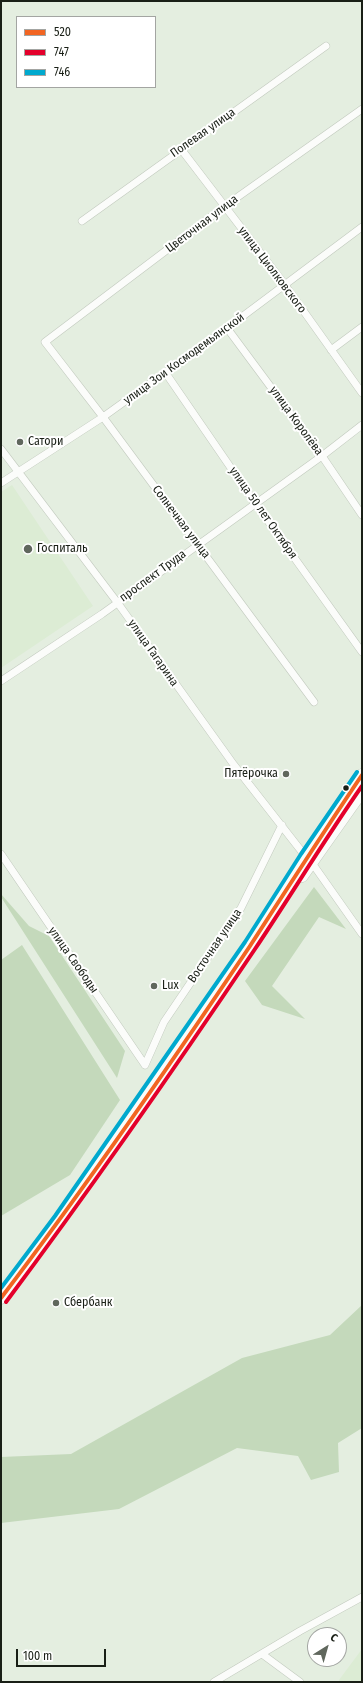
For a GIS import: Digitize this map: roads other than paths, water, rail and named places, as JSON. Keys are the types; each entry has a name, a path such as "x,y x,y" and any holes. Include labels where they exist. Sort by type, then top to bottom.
{"main road":[{"path":"309,860 362,775"},
{"path":"1,1298 60,1220 309,860 362,791"}],"street":[{"name":"Полевая улица","path":"82,221 326,46"},
{"name":"Цветочная улица","path":"46,342 225,206 362,109"},
{"name":"улица Циолковского","path":"181,149 284,285 362,393"},
{"name":"улица Зои Космодемьянской","path":"1,483 103,417 228,328 362,227"},
{"path":"331,350 362,327"},
{"name":"улица Королёва","path":"228,328 322,456 362,515"},
{"name":"Солнечная улица","path":"46,342 198,544 314,702"},
{"name":"улица 50 лет Октября","path":"165,372 255,503 362,652"},
{"name":"проспект Труда","path":"1,681 102,614 362,426"},
{"name":"улица Гагарина","path":"1,449 117,602 234,765 309,860 362,934"},
{"name":"Восточная улица","path":"145,1065 164,1022 241,908 282,825"},
{"name":"улица Свободы","path":"1,854 145,1065"},
{"path":"214,1682 362,1597"},
{"path":"262,1654 300,1682"}],"place":[{"name":"Сатори","path":"20,442"},
{"name":"Госпиталь","path":"28,549"},
{"name":"Пятёрочка","path":"286,774"},
{"name":"Lux","path":"154,986"},
{"name":"Сбербанк","path":"56,1303"}]}
